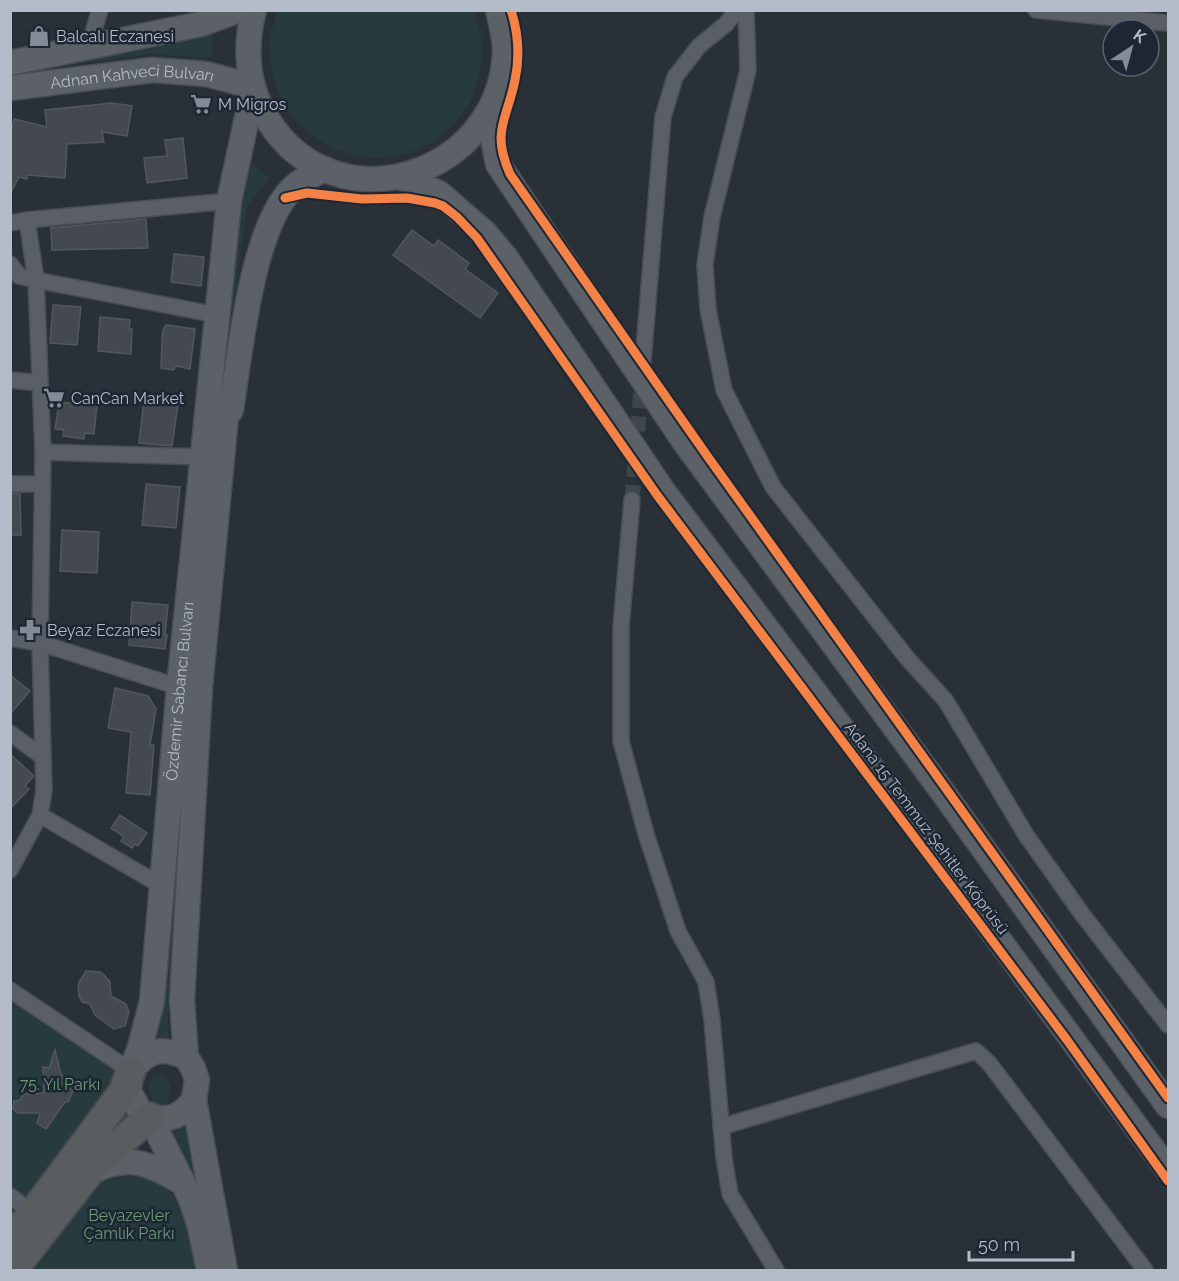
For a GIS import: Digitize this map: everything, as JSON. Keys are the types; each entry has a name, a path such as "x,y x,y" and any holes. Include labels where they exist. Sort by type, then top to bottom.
{"highway":[{"path":"10,1239 22,1204 123,1092 131,1071"},
{"path":"13,1270 98,1161 150,1117"}],"main road":[{"name":"Adnan Kahveci Bulvarı","path":"10,63 201,24 239,10"},
{"path":"254,10 247,48 253,88 263,112 277,134 304,158 325,169 359,179 380,180 416,173 453,154 475,132 488,113 497,93 505,50 498,10"},
{"name":"Adnan Kahveci Bulvarı","path":"10,88 152,70 206,74 253,88"},
{"name":"Özdemir Sabancı Bulvarı","path":"209,1270 199,1223 183,1183 150,1117 140,1111 129,1092 131,1071 152,1001 179,687 229,201 253,88"},
{"name":"Adana 15 Temmuz Şehitler Köprüsü","path":"488,113 498,164 686,444 942,791 1168,1106"},
{"name":"Özdemir Sabancı Bulvarı","path":"225,1270 194,1100 196,1080 193,1068 186,1057 182,1000 199,699 226,416 231,410 249,297 265,235 277,210 289,192 311,175 325,169"},
{"name":"Adana 15 Temmuz Şehitler Köprüsü","path":"400,177 439,193 485,233 506,258 663,491 913,824 1168,1170"},
{"path":"131,1071 150,1052 162,1050 186,1057"},
{"path":"150,1117 162,1120 174,1118 185,1111 194,1100"},
{"path":"88,1174 124,1161 139,1162 154,1166 183,1183"}],"street":[{"path":"88,48 100,10"},
{"path":"643,361 663,117 675,77 699,46 726,24 737,10"},
{"path":"746,10 748,70 712,218 705,265 708,309 724,390 773,487 907,658 946,701 1026,836 1168,1025"},
{"path":"1036,10 1168,23"},
{"path":"10,224 27,220 229,201"},
{"path":"11,867 40,815 44,790 40,643 43,452 36,280 27,220"},
{"path":"10,264 19,276 217,315"},
{"path":"10,380 40,382"},
{"path":"43,452 202,456"},
{"path":"10,484 43,484"},
{"path":"632,500 621,627 621,741 646,834 678,932 706,982 730,1194 776,1270"},
{"path":"10,638 40,643 179,687"},
{"path":"10,733 43,757"},
{"path":"40,815 162,886"},
{"path":"10,990 131,1071"},
{"path":"721,1127 976,1051 989,1062 1145,1270"}],"green space":[{"path":"278,11 473,11 481,38 482,52 478,80 470,102 448,130 425,146 400,155 374,157 348,153 323,143 301,125 283,102 274,80 270,45"},
{"path":"214,26 212,58 150,54 11,73"},
{"path":"247,160 270,178 247,206 237,278 168,1013 169,1045 152,1045 229,272"},
{"name":"75. Yıl Parkı","path":"11,990 131,1071 11,1239"},
{"path":"158,1074 166,1077 171,1086 168,1099 160,1109 154,1105 148,1087 153,1076"},
{"path":"190,1125 216,1270 168,1134"},
{"name":"Beyazevler Çamlık Parkı","path":"126,1176 150,1177 161,1183 170,1193 183,1217 197,1270 29,1270 103,1181"}],"building":[{"path":"112,103 132,106 127,136 102,132 104,142 67,144 65,178 27,175 27,179 19,177 10,194 10,138 14,119 47,127 45,110"},
{"path":"183,138 187,178 147,183 144,158 167,156 165,140"},
{"path":"146,219 148,248 52,250 51,228"},
{"path":"412,230 434,246 438,240 469,263 465,269 498,293 480,318 393,255"},
{"path":"174,254 204,257 201,286 171,282"},
{"path":"53,305 81,307 77,345 50,343"},
{"path":"100,317 130,320 131,354 98,351"},
{"path":"166,325 195,329 190,369 177,366 173,370 161,368 163,330"},
{"path":"144,400 178,404 172,446 139,443"},
{"path":"59,402 97,406 94,434 85,433 84,439 63,436 64,430 55,429"},
{"path":"146,484 180,487 176,528 142,525"},
{"path":"10,494 20,494 21,535 10,535"},
{"path":"62,530 99,532 97,573 60,571"},
{"path":"132,602 168,605 165,649 129,645"},
{"path":"10,675 30,691 10,714"},
{"path":"115,688 148,696 156,709 150,745 154,745 150,795 126,793 131,732 108,728"},
{"path":"10,754 34,776 25,786 29,789 10,809"},
{"path":"120,815 147,833 138,846 135,844 132,848 121,841 124,837 111,828"},
{"path":"86,971 100,972 104,975 110,982 111,996 126,1004 129,1012 125,1026 114,1029 95,1015 90,1004 82,1002 78,987"},
{"path":"55,1050 61,1075 74,1088 69,1101 64,1103 46,1129 37,1123 40,1113 18,1113 13,1109 14,1101 20,1100 24,1094 44,1093 43,1067 49,1068"}],"tunnel":[{"path":"632,500 642,377"}],"cycle path":[{"path":"511,10 517,36 518,54 515,80 501,136 504,159 510,174 708,457 1168,1098"},
{"path":"285,198 307,193 362,199 407,198 435,203 457,217 477,238 657,495 1067,1040 1168,1181"}],"place":[{"name":"Balcalı Eczanesi","path":"39,36"},
{"name":"M Migros","path":"201,104"},
{"name":"CanCan Market","path":"54,398"},
{"name":"Beyaz Eczanesi","path":"30,630"}]}
